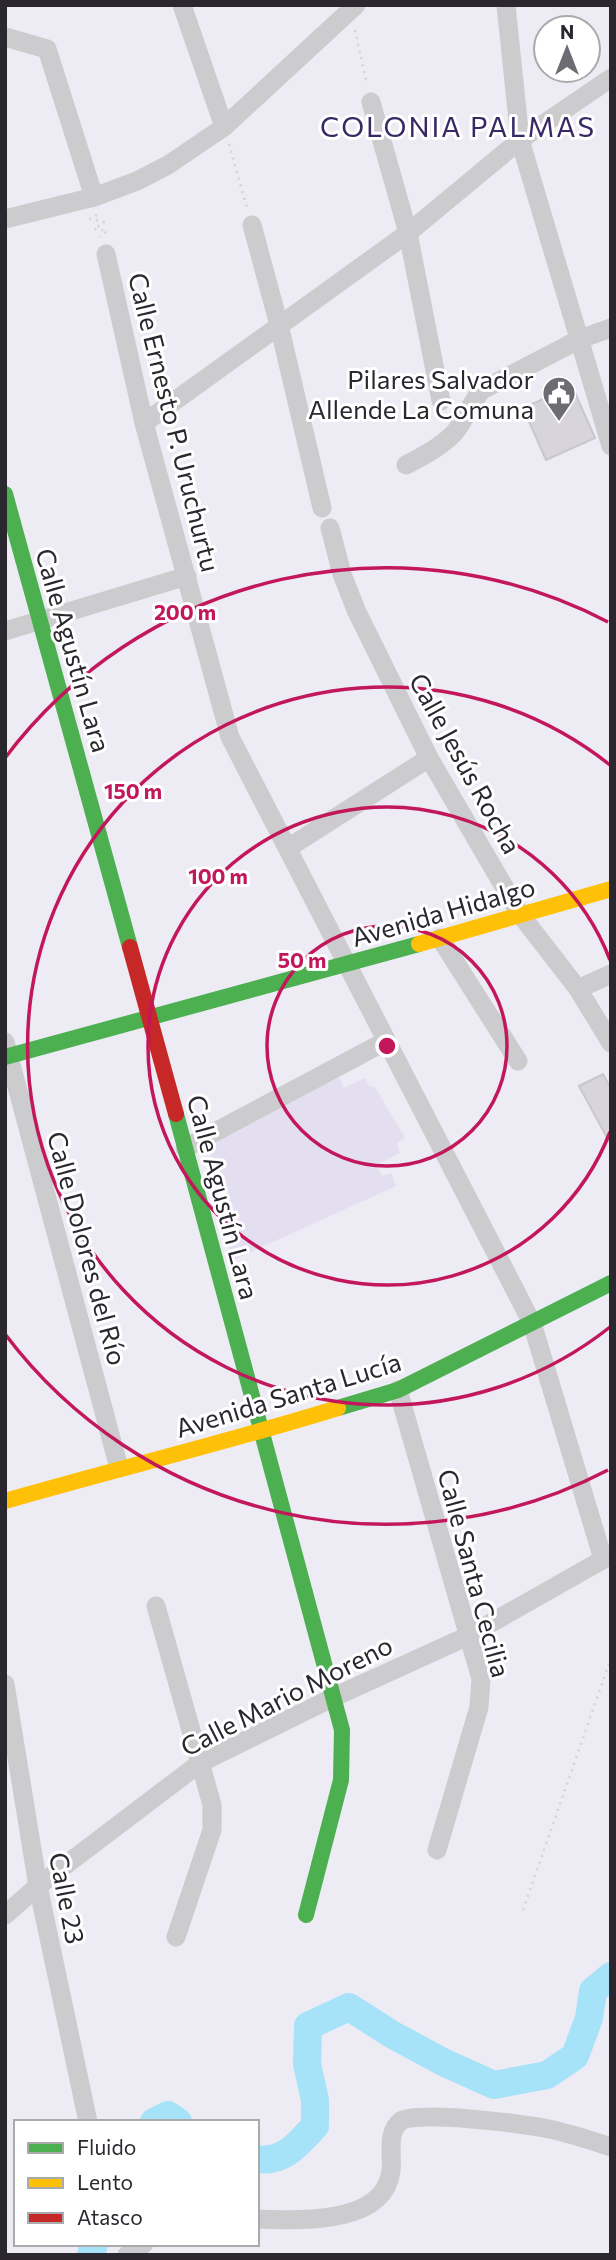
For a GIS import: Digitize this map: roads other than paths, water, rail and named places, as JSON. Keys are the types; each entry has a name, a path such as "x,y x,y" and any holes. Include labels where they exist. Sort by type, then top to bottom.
{"street":[{"path":"182,5 224,127"},
{"path":"506,5 520,140 611,446"},
{"path":"5,219 93,197 137,181 168,165 224,127 352,7"},
{"path":"5,37 47,49 93,197"},
{"path":"144,423 408,233 520,140 611,78"},
{"path":"371,102 408,233 441,401"},
{"path":"252,225 279,325 322,508"},
{"name":"Calle Ernesto P. Uruchurtu","path":"102,246 144,423 230,737 532,1323 607,1557"},
{"path":"406,465 442,444 455,432 482,390 580,339 611,328"},
{"name":"Calle Agustín Lara","path":"5,494 151,1016 342,1730 341,1780 306,1915"},
{"name":"Calle Jesús Rocha","path":"330,528 342,574 356,610 429,758 520,914 578,989 611,1042"},
{"path":"5,631 187,576"},
{"path":"288,848 429,758"},
{"name":"Avenida Hidalgo","path":"7,1051 348,964 611,889"},
{"path":"440,938 518,1061"},
{"path":"578,989 611,974"},
{"path":"185,1148 386,1041"},
{"name":"Calle Dolores del Río","path":"7,1051 119,1468"},
{"name":"Avenida Santa Lucía","path":"5,1501 119,1468 261,1432 398,1391 611,1283"},
{"name":"Calle Santa Cecilia","path":"398,1391 481,1679 479,1707 436,1850"},
{"name":"Calle Mario Moreno","path":"5,1915 38,1886 200,1763 334,1697 468,1636 607,1557"},
{"path":"156,1606 212,1805 212,1830 176,1937"},
{"name":"Calle 23","path":"5,1684 38,1886 88,2120"},
{"path":"259,2219 323,2219 349,2213 373,2201 384,2189 391,2173 393,2132 399,2122 408,2117 544,2128 611,2147"}],"waterway":[{"path":"259,2159 275,2158 290,2151 315,2126 315,2100 307,2064 308,2026 349,2007 443,2062 494,2085 547,2075 575,2056 589,2018 593,1991 611,1976"},
{"path":"158,2120 168,2115 175,2120"},
{"path":"91,2255 93,2246"}],"place":[{"name":"Pilares Salvador Allende La Comuna","path":"559,423"}],"district":[{"name":"COLONIA PALMAS","path":"458,126"}]}
